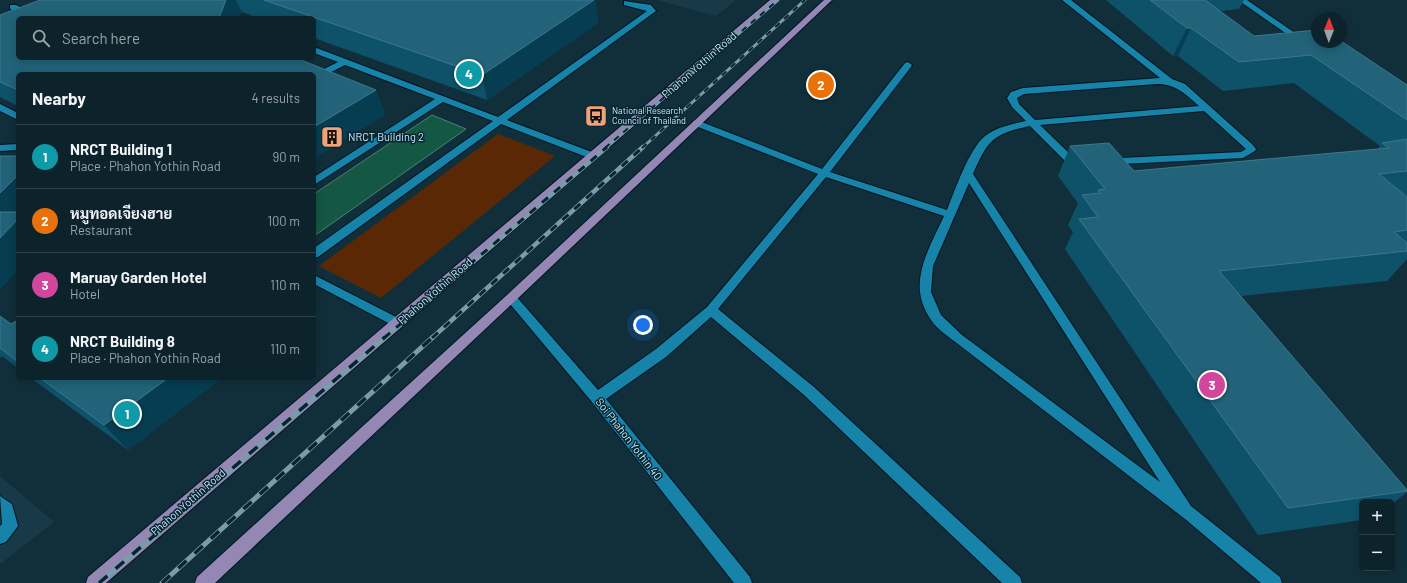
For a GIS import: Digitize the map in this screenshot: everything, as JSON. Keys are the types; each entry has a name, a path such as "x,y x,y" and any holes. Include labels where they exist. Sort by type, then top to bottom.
{"main road":[{"name":"Phahon Yothin Road","path":"94,583 775,0"},
{"path":"204,583 511,298 828,0"}],"street":[{"path":"1066,0 1169,81 1182,86 1251,149 1243,156 1081,163 1070,160 1015,105 1012,98 1014,94 1022,91 1169,81"},
{"path":"1242,0 1311,47"},
{"path":"316,253 652,11 648,7 627,3"},
{"path":"12,8 34,16"},
{"path":"316,51 593,156"},
{"path":"316,77 346,61"},
{"path":"597,398 661,353 711,310 824,173 908,65"},
{"path":"316,181 441,99"},
{"path":"0,107 16,116"},
{"path":"1207,108 1032,123 1009,128 989,138 979,149 927,266 925,292 936,318 958,338 1190,514 1269,581"},
{"path":"696,123 824,173 949,214"},
{"path":"0,148 16,147"},
{"path":"968,174 1190,514"},
{"path":"316,280 398,323"},
{"name":"Soi Phahon Yothin 40","path":"511,298 597,398 744,583"},
{"path":"711,310 809,391 1014,583"},
{"path":"0,503 7,509 10,526 0,537"}],"shaded area":[{"path":"657,0 736,0 716,16"},
{"path":"432,115 466,129 316,235 316,193"},
{"path":"498,134 555,156 381,298 319,266"},
{"path":"0,476 54,522 0,564"}],"building":[{"path":"40,0 226,0 220,16 16,16 16,60 301,60 376,90 316,126 316,72 16,72 16,89 0,82 0,15"},
{"path":"264,0 594,0 482,75 316,18 316,16 311,16"},
{"path":"1150,0 1205,0 1254,36 1311,31 1311,48 1347,48 1347,45 1407,85 1407,120 1311,55 1239,62 1191,28 1187,28"},
{"path":"1407,139 1407,171 1379,174 1407,197 1407,230 1394,232 1407,243 1407,251 1219,271 1407,490 1288,508 1079,219 1098,217 1082,195 1100,193 1098,190 1105,189 1070,146 1109,143 1134,171 1389,148 1382,143"},
{"path":"0,156 16,156 16,177 0,193"},
{"path":"0,212 16,212 16,221 0,238"},
{"path":"0,316 11,324 16,321 16,360 0,348"},
{"path":"43,380 165,380 104,425"}],"railway":[{"path":"605,148 778,0"},
{"path":"642,148 805,0"},
{"path":"384,338 607,147"},
{"path":"432,338 643,147"},
{"path":"99,583 385,337"},
{"path":"162,583 433,337"}],"place":[{"name":"NRCT Building 8","path":"469,74"},
{"name":"หมูทอดเจียงฮาย","path":"821,85"},
{"name":"National Research Council of Thailand","path":"596,116"},
{"name":"NRCT Building 2","path":"332,137"},
{"name":"Maruay Garden Hotel","path":"1212,385"},
{"name":"NRCT Building 1","path":"127,414"}]}
